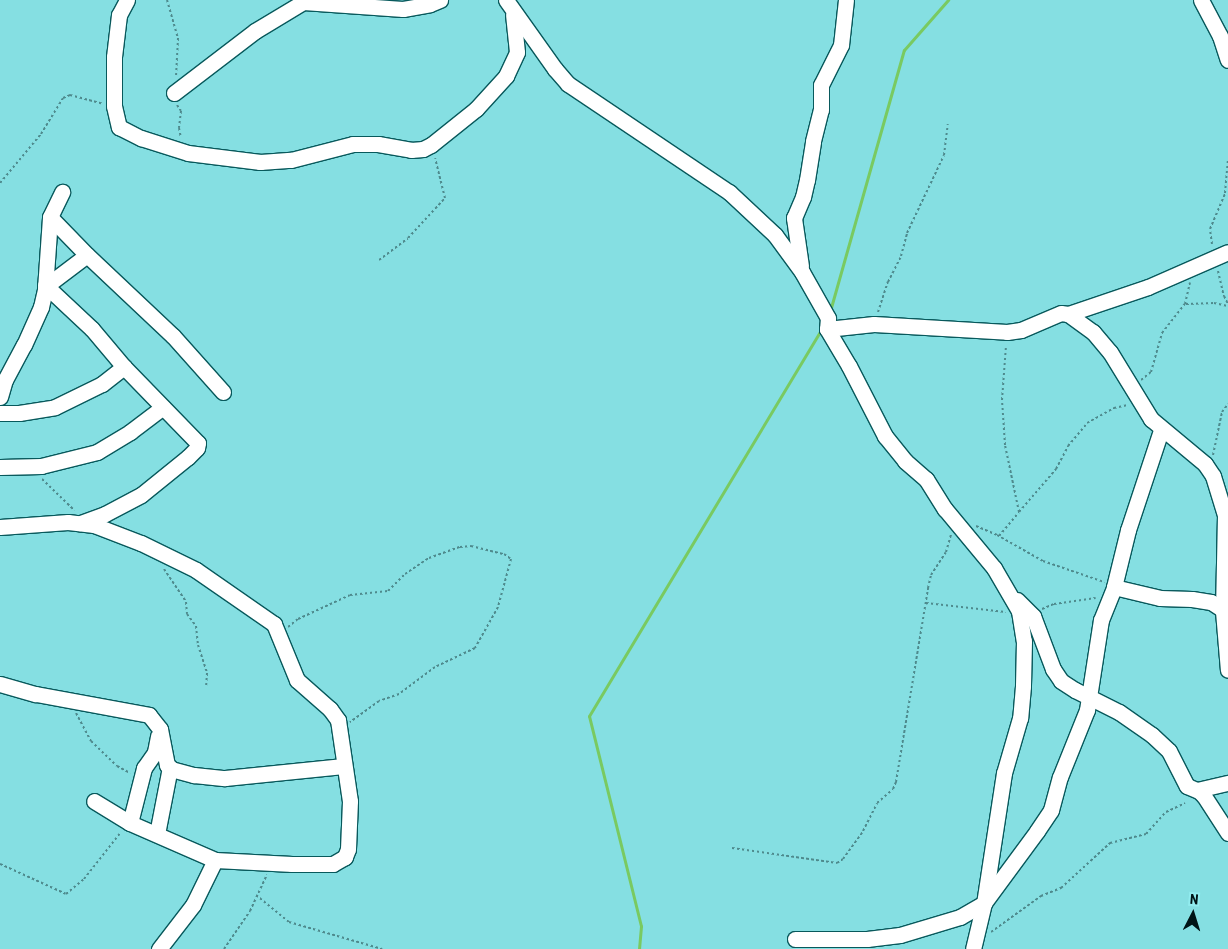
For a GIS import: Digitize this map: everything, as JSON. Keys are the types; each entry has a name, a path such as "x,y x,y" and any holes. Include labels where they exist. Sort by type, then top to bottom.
{"street":[{"path":"127,0 119,15 114,57 114,106 116,121 121,129 175,149 206,156 274,162 353,144 378,144 411,150 423,149 431,145 476,109 506,76 517,52 518,40 509,4"},
{"path":"174,93 255,31 303,2 403,9 430,4 440,0"},
{"path":"802,272 794,218 803,197 807,180 813,141 821,110 821,85 841,45 846,0"},
{"path":"1201,0 1220,36 1228,60"},
{"path":"509,4 554,69 568,84 729,192 775,235 802,272 828,318 827,329 885,436 905,461 926,479 956,523 994,568 1019,611 1026,618 1052,669 1061,681 1119,712 1152,735 1169,750 1187,786 1197,790 1204,796 1228,833"},
{"path":"0,397 5,380 34,324 46,285 50,217 62,192"},
{"path":"50,217 87,255 173,336 223,392"},
{"path":"827,329 874,324 1007,332 1021,330 1055,314 1068,314 1148,287 1221,254"},
{"path":"46,285 87,255"},
{"path":"46,285 92,329 124,367 197,441 197,448 141,495 106,514 81,522"},
{"path":"1068,314 1093,332 1104,343 1141,404 1161,430 1210,469 1225,515 1225,612 1228,670"},
{"path":"0,413 19,413 55,407 102,384 124,367"},
{"path":"0,467 50,464 97,452 109,446 163,407"},
{"path":"795,939 867,939 900,935 950,921 984,903 1051,810 1060,776 1089,697 1101,620 1112,592 1128,530 1161,430"},
{"path":"0,527 60,522 81,522 94,525 157,550 211,579 274,624 297,680 335,715 341,733 343,766 350,815 348,848 345,856 333,864 215,860 130,823 94,801"},
{"path":"1112,592 1211,602 1225,612"},
{"path":"973,948 984,903 1004,773 1020,718 1026,618"},
{"path":"0,684 143,713 153,718 160,729 163,756 170,767 194,775 225,778 343,766"},
{"path":"130,823 144,768 155,752 160,729"},
{"path":"157,834 170,767"},
{"path":"1197,790 1228,783"},
{"path":"159,949 193,905 215,860"}],"path":[{"path":"0,183 41,134 63,98 70,95 114,106"},
{"path":"874,324 888,282 901,256 907,233 944,155 948,124"},
{"path":"379,260 408,238 445,198 431,145"},
{"path":"1228,160 1226,190 1210,230 1221,254 1224,296 1228,305"},
{"path":"1128,384 1143,380 1151,372 1162,333 1185,304 1193,266"},
{"path":"1185,304 1214,303 1228,305"},
{"path":"1007,332 1002,400 1005,445 1019,512"},
{"path":"999,536 1056,469 1068,446 1086,423 1114,408 1141,404"},
{"path":"1210,469 1222,412 1228,404"},
{"path":"26,466 46,481 81,522"},
{"path":"732,848 834,863 843,859 863,831 877,803 893,789 896,782 931,575 946,552 956,523"},
{"path":"973,524 999,536 1043,561 1083,573 1112,592"},
{"path":"279,635 298,619 350,595 388,591 405,574 429,558 449,550 471,546 504,554 511,558 498,607 475,648 435,667 399,694 379,701 352,720 341,733"},
{"path":"157,550 169,579 186,602 187,614 196,626 198,645 208,674 206,688"},
{"path":"926,603 1010,612 1026,618 1054,604 1112,592"},
{"path":"67,699 91,741 117,766 142,777"},
{"path":"973,948 1014,914 1041,896 1061,888 1110,843 1146,834 1166,812 1185,803"},
{"path":"0,864 66,894 84,878 108,846 130,823"},
{"path":"224,949 250,911 266,876 277,863"},
{"path":"256,895 289,922 382,949"}],"waterway":[{"path":"830,311 904,50 948,0"},
{"path":"639,949 641,926 589,716 822,328"}]}
